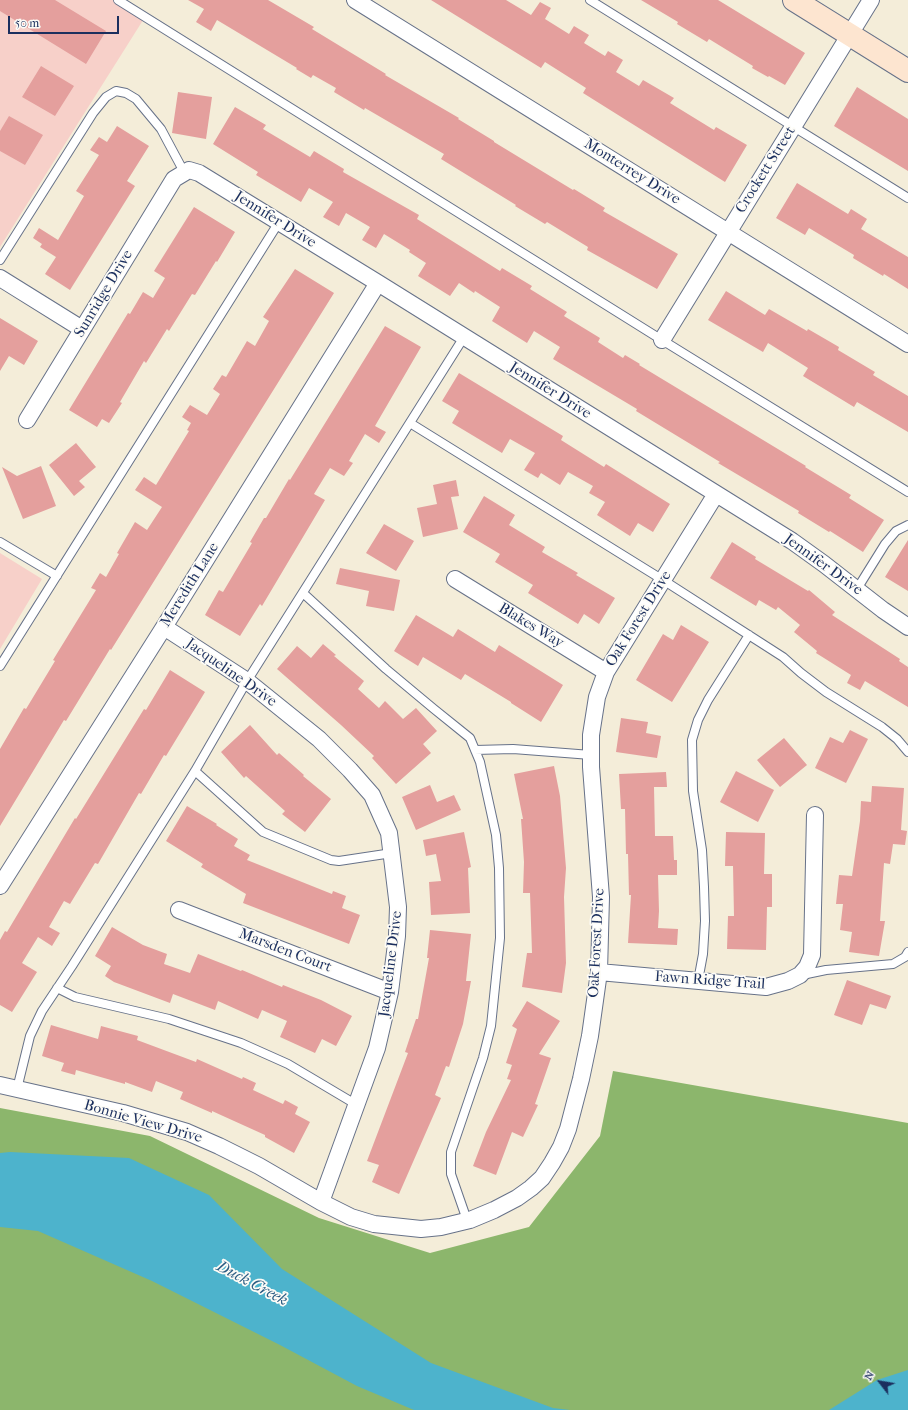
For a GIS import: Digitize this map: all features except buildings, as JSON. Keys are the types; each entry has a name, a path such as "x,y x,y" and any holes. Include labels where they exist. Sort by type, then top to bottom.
{"street":[{"name":"Monterrey Drive","path":"355,0 908,344"},
{"path":"794,0 908,71"},
{"name":"Crockett Street","path":"662,340 871,0"},
{"name":"Jennifer Drive","path":"184,172 189,170 199,173 716,494 792,542 908,627"},
{"name":"Sunridge Drive","path":"27,420 174,179 184,172"},
{"path":"0,278 82,329"},
{"name":"Meredith Lane","path":"0,886 164,627 378,283"},
{"name":"Oak Forest Drive","path":"321,1202 351,1217 374,1224 396,1228 421,1229 441,1226 467,1220 500,1207 517,1198 542,1178 561,1147 568,1129 581,1078 590,1036 599,972 601,897 591,755 591,734 598,697 606,672 716,494"},
{"name":"Blakes Way","path":"455,580 606,672"},
{"name":"Jacqueline Drive","path":"164,627 248,681 319,739 350,770 372,795 388,833 392,852 398,907 397,936 390,992 377,1048 321,1202"},
{"path":"800,975 807,967 812,955 815,815"},
{"name":"Marsden Court","path":"179,910 390,992"},
{"name":"Fawn Ridge Trail","path":"599,972 766,987 788,981 800,975"},
{"name":"Bonnie View Drive","path":"0,1085 123,1113 187,1132 259,1166 321,1202"}],"lane":[{"path":"118,0 908,492"},
{"path":"590,0 908,198"},
{"path":"0,260 93,113 106,97 116,91 126,93 136,99 161,129 184,172"},
{"path":"0,666 279,222"},
{"path":"17,1089 30,1036 42,1011 195,771 248,681 464,337"},
{"path":"410,423 663,580 783,657 826,692 882,727 897,739 908,752"},
{"path":"857,589 885,544 896,531 908,525"},
{"path":"0,542 57,576"},
{"path":"303,593 386,669 434,710 470,738 480,762 496,835 499,868 500,938 491,1026 483,1058 451,1152 451,1174 467,1220"},
{"path":"698,981 704,941 704,887 702,850 693,791 692,740 698,720 708,700 749,635"},
{"path":"475,750 513,749 591,755"},
{"path":"195,771 263,832 332,860 351,860 392,852"},
{"path":"800,975 826,970 893,964 905,957 908,952"},
{"path":"57,988 75,997 169,1019 241,1043 288,1064 357,1105"}],"shaded area":[{"path":"0,0 118,0 145,17 0,247"},
{"path":"0,553 42,579 0,649"}],"green space":[{"path":"613,1071 908,1123 908,1410 0,1410 0,1108 150,1136 319,1218 430,1253 529,1227 600,1136"}],"water":[{"name":"Duck Creek","path":"10,1152 129,1158 209,1195 282,1269 431,1363 553,1408 570,1410 414,1410 357,1386 280,1345 152,1281 38,1231 0,1227 0,1153"},
{"path":"908,1370 908,1410 829,1410 877,1380"}]}
